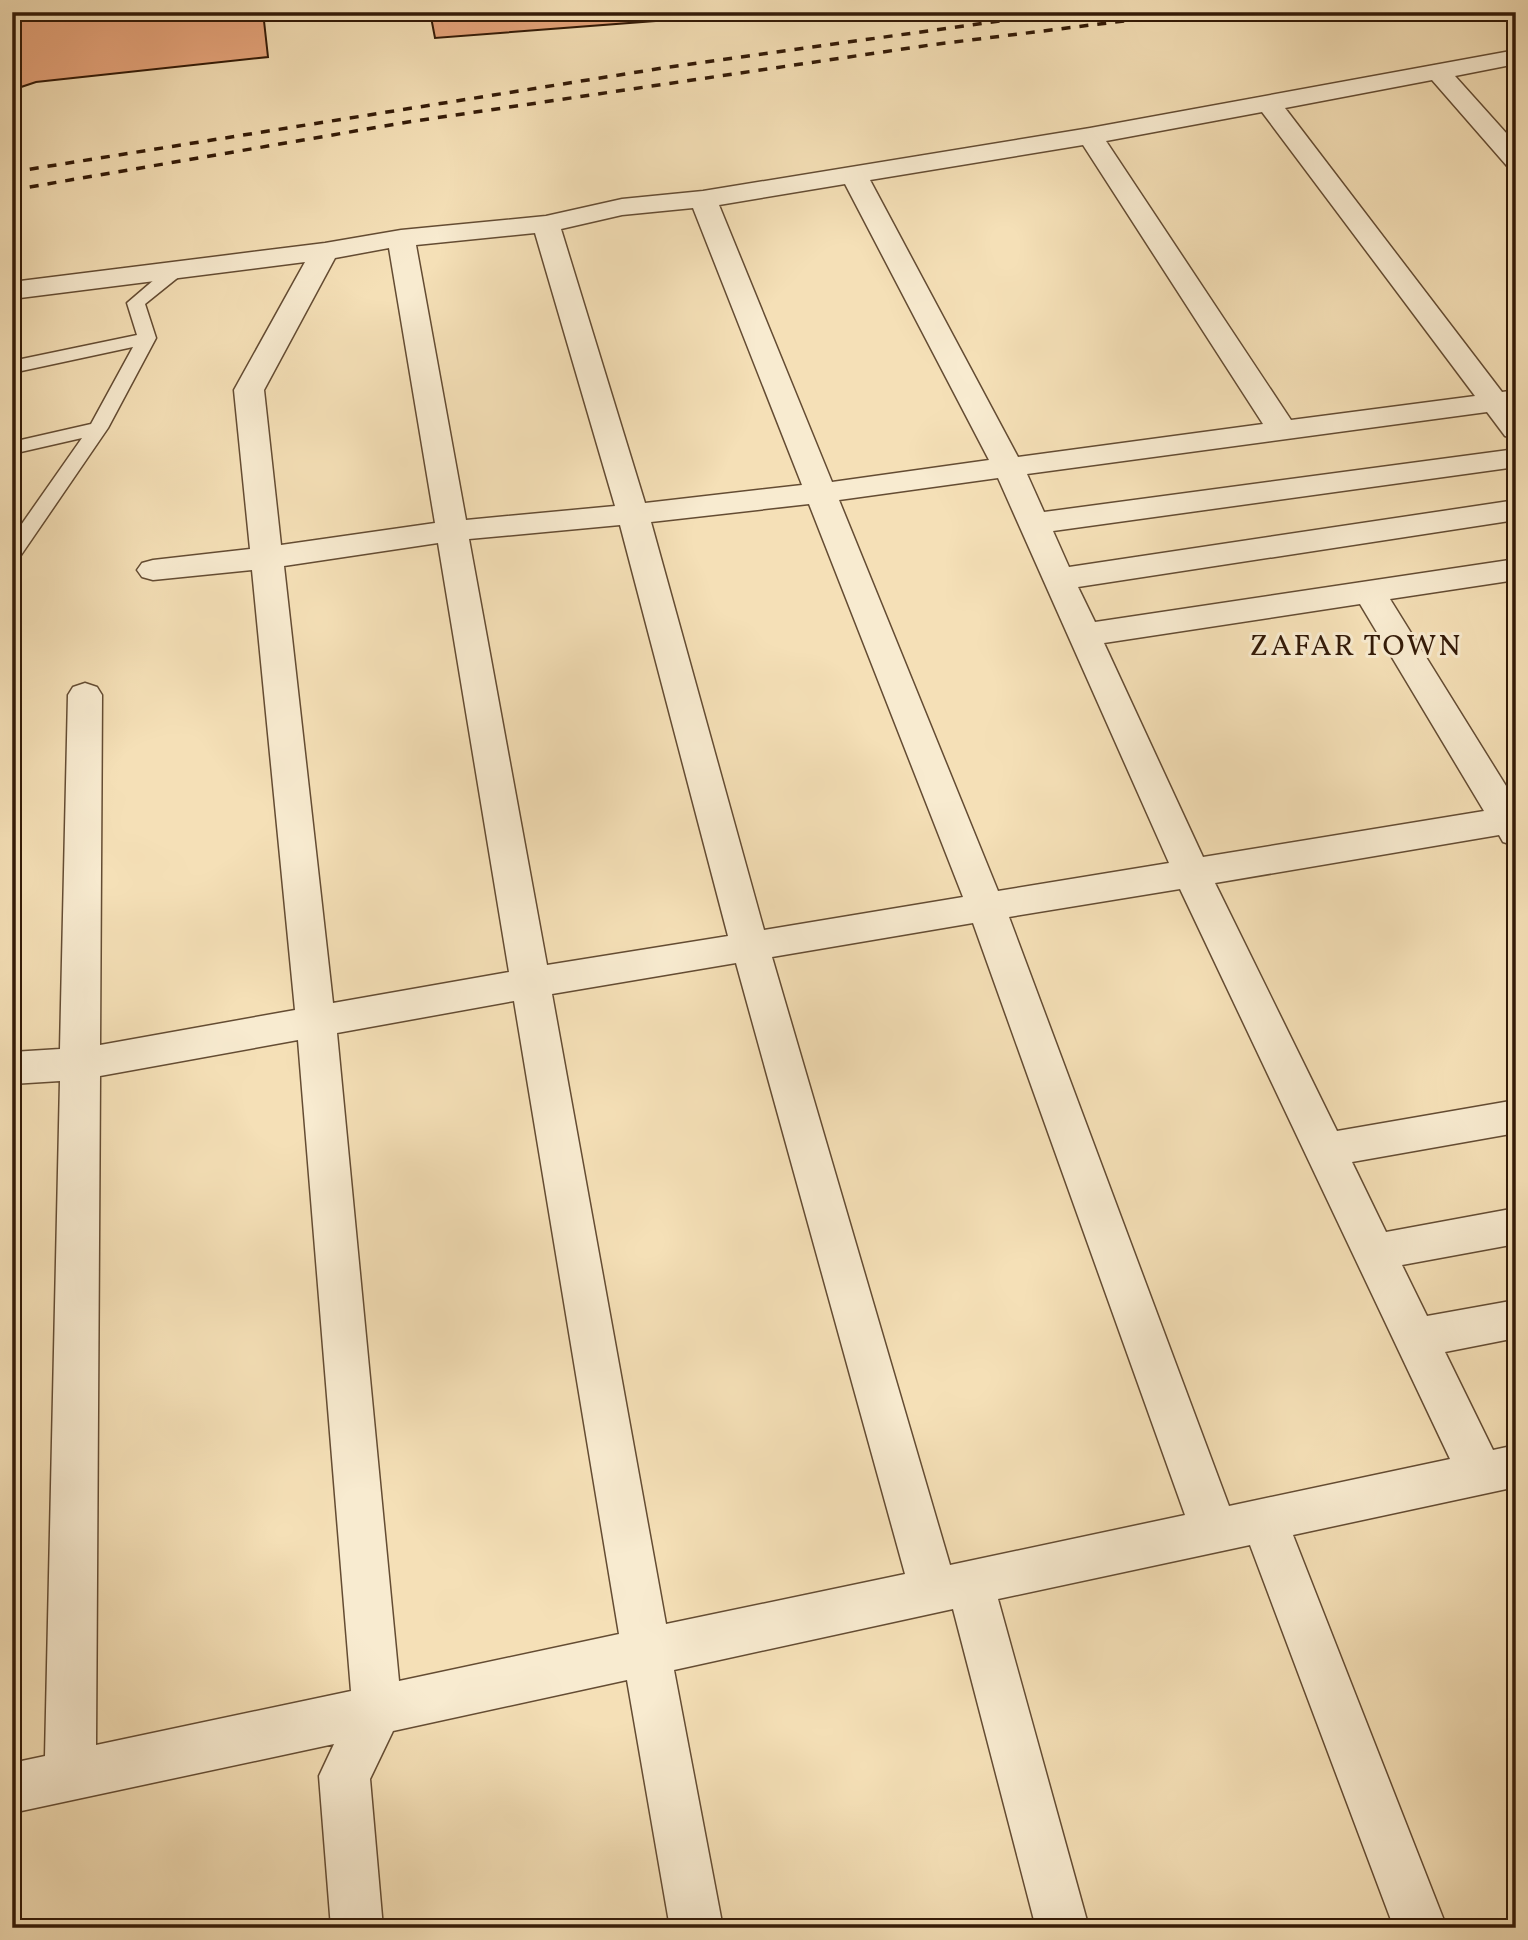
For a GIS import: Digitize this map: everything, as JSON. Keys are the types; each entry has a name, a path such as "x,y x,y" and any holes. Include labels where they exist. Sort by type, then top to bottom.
{"street":[{"path":"12,291 325,251 401,238 546,223 622,206 703,199 1090,136 1516,57"},
{"path":"1438,72 1516,160"},
{"path":"1268,103 1505,400 1516,430"},
{"path":"1090,136 1282,430"},
{"path":"12,1788 1498,1470 1415,1338 1191,873 1008,467 853,173"},
{"path":"703,199 986,907 1215,1532"},
{"path":"546,223 633,514 750,946 952,1588 1063,1928"},
{"path":"401,238 697,1928"},
{"path":"325,251 249,390 316,1023 377,1711 344,1776 357,1928"},
{"path":"153,570 265,558 451,531 820,493 1505,400"},
{"path":"1034,523 1516,458"},
{"path":"1059,579 1516,510"},
{"path":"1084,635 1516,569"},
{"path":"12,1068 80,1064 750,946 1191,873 1513,824 1368,591"},
{"path":"70,1776 85,695"},
{"path":"1325,1150 1516,1116"},
{"path":"1374,1252 1516,1226"},
{"path":"1415,1338 1516,1319"},
{"path":"1264,1521 1421,1928"}],"lane":[{"path":"12,553 98,428 147,338 136,303 175,271"},
{"path":"12,367 147,338"},
{"path":"12,448 98,428"}],"building":[{"path":"12,12 263,12 268,57 36,82 12,90"},
{"path":"430,12 667,12 668,20 435,38"}],"railway":[{"path":"12,172 669,67 1064,12"},
{"path":"12,190 408,122 930,45 1196,12"}],"district":[{"name":"ZAFAR TOWN","path":"1356,645"}]}
